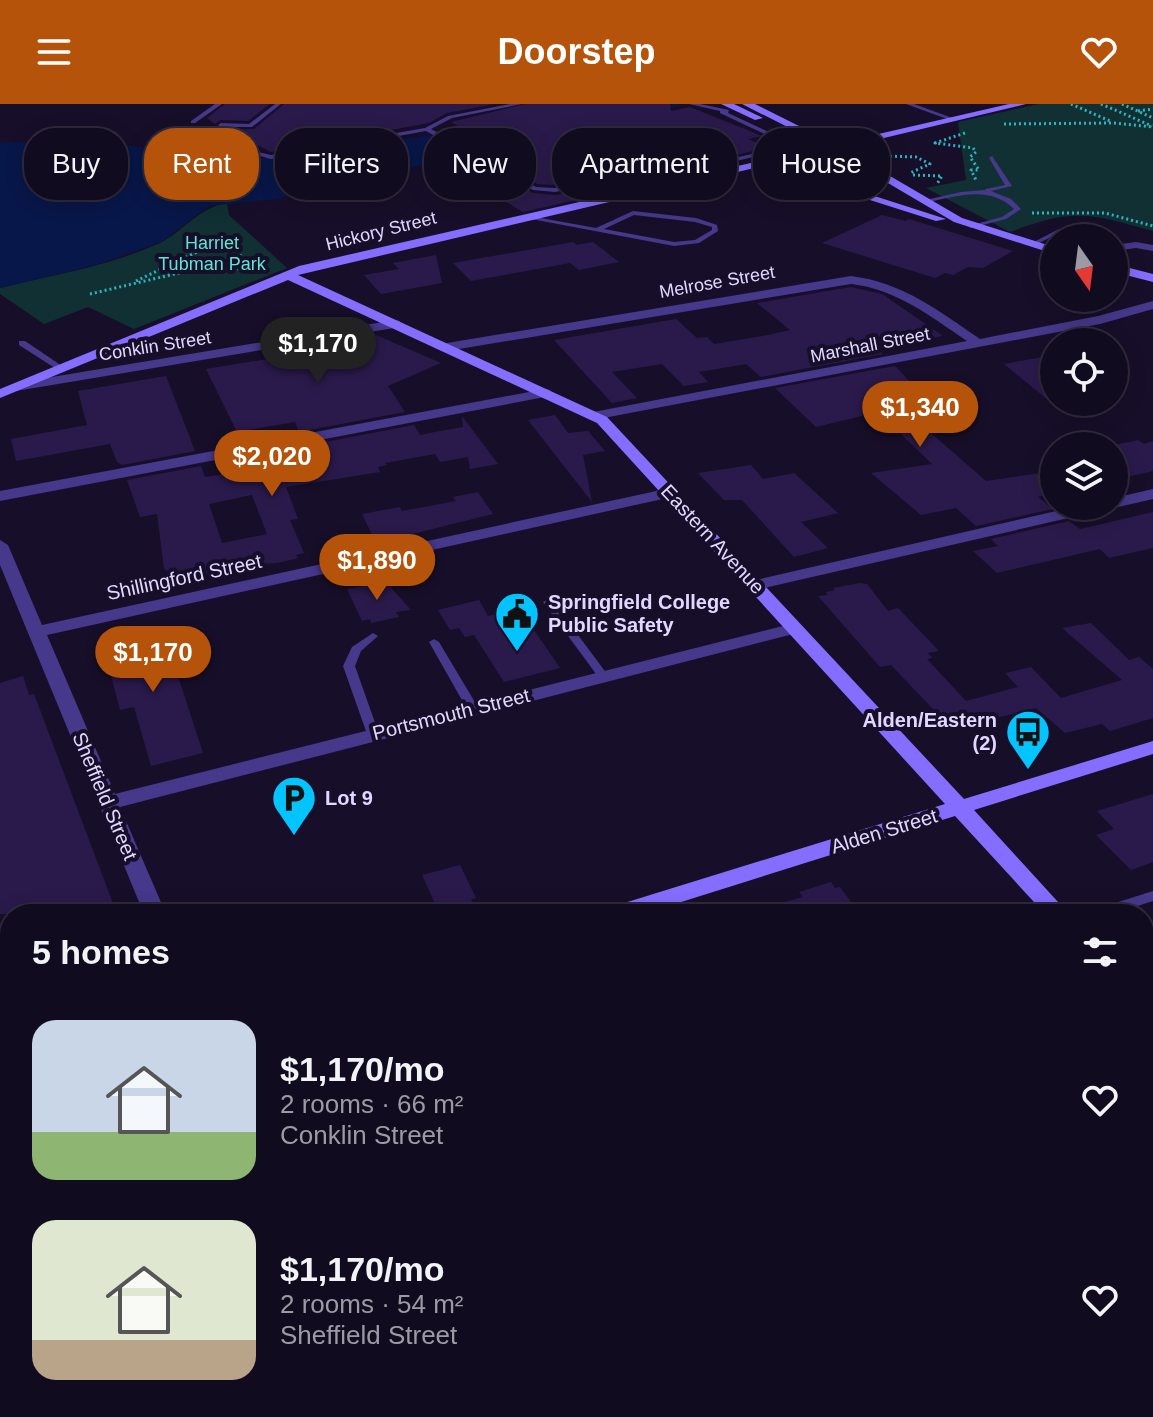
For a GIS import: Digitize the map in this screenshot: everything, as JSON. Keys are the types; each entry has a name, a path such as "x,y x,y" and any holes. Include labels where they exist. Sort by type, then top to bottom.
{"street":[{"path":"724,108 765,104"},
{"name":"Hickory Street","path":"890,133 1021,104"},
{"path":"746,107 790,128"},
{"name":"Hickory Street","path":"0,394 288,275 753,160"},
{"path":"890,182 971,226 988,232"},
{"path":"873,200 1040,247"},
{"path":"1128,246 1153,248"},
{"path":"1128,272 1153,278"},
{"name":"Eastern Avenue","path":"288,275 602,420 1049,904"},
{"name":"Melrose Street","path":"447,347 851,280 891,289 978,343"},
{"name":"Marshall Street","path":"593,416 1100,320 1153,305"},
{"name":"Conklin Street","path":"16,387 395,324"},
{"path":"0,496 545,393"},
{"name":"Shillingford Street","path":"35,632 670,493"},
{"path":"1128,500 1153,494"},
{"path":"756,585 1040,520"},
{"name":"Sheffield Street","path":"0,545 151,904"},
{"name":"Portsmouth Street","path":"108,803 795,628"},
{"name":"Alden Street","path":"648,904 1153,747"}],"lane":[{"path":"193,122 219,104"},
{"path":"221,125 250,126 278,104"},
{"path":"429,128 450,117 519,104"},
{"path":"692,104 724,108 759,128"},
{"path":"909,104 952,119"},
{"path":"259,154 271,157 424,130"},
{"path":"924,201 1009,186 992,158"},
{"path":"536,189 622,176 663,176 753,160"},
{"path":"971,226 1004,218 1018,209 997,194 981,192"},
{"path":"524,217 674,244 697,242 715,231 715,226 696,220 633,213 599,229"},
{"path":"1031,245 1040,240"},
{"path":"22,343 61,368"},
{"path":"548,602 603,676"},
{"path":"373,636 356,649 349,666 373,734"},
{"path":"434,642 473,709"},
{"path":"1129,904 1153,896"}],"path":[{"path":"1071,104 1114,123"},
{"path":"1101,104 1153,126"},
{"path":"1109,107 1123,104 1153,118"},
{"path":"1137,111 1152,106"},
{"path":"1102,117 1114,110"},
{"path":"1025,213 1105,213 1153,226"},
{"path":"240,244 240,283"},
{"path":"135,282 144,274 189,260 197,252"},
{"path":"90,294 187,271 267,269"}],"green space":[{"path":"1038,104 1153,104 1153,231 1096,217 1066,216 1010,232 926,188 966,180 958,122"},
{"name":"Harriet Tubman Park","path":"227,203 229,215 287,268 134,329 88,307 44,324 0,294 0,288 141,251 169,238 200,214"}],"shaded area":[{"path":"631,126 552,128 552,141 536,144 536,128 476,128"},
{"path":"424,136 424,165 408,168 408,138"},
{"path":"0,142 24,142 24,200 128,200 128,146 144,148 144,200 259,200 259,158 275,157 275,199 209,206 161,242 96,265 0,288"}],"building":[{"path":"225,104 270,104 248,121 221,120 215,124 207,118"},
{"path":"284,104 494,104 447,113 429,123 402,128 275,128 275,151 271,152 259,146 259,128 255,128"},
{"path":"525,104 670,104 671,111 690,107 753,132 753,138 748,139 753,141 753,151 737,155 737,128 552,128 552,185 537,184 536,128 461,128 451,122"},
{"path":"536,193 552,195 552,200 576,200 523,212 503,200 536,200"},
{"path":"882,215 905,221 909,219 1013,251 983,268 968,267 953,275 945,273 935,278 822,243"},
{"path":"573,242 577,245 593,242 619,262 579,270 570,263 471,281 453,263"},
{"path":"436,255 442,283 381,294 364,275 399,269 393,263"},
{"path":"851,287 882,294 943,336 877,349 883,354 761,377 746,364 699,372 708,382 684,386 662,364 612,372 637,398 612,403 554,340 676,319 697,338 707,337 714,344 768,335 790,330 757,303"},
{"path":"376,335 441,363 388,386 405,412 299,432 295,422 237,432 206,369 298,354 295,349"},
{"path":"1040,358 1040,394 1004,364"},
{"path":"895,366 930,403 901,407 986,481 1040,473 1040,512 976,526 956,508 921,515 871,473 932,464 878,412 816,427 775,388"},
{"path":"166,376 195,451 122,465 117,462 110,444 16,461 11,439 87,425 78,391"},
{"path":"555,415 568,433 588,431 605,451 583,455 592,502 528,420"},
{"path":"462,416 498,464 470,469 468,457 440,462 435,454 385,463 387,465 378,467 380,472 286,487 298,519 290,520 304,553 296,555 298,558 277,563 247,565 175,581 164,568 157,514 140,517 127,480 201,466 205,477 310,460 304,446 414,425 420,435 463,427","holes":["252,495 267,534 222,543 209,504"]},
{"path":"1138,440 1144,444 1153,441 1153,471 1128,477 1128,442"},
{"path":"751,465 763,479 794,473 838,513 801,522 828,548 794,557 742,500 724,500 698,473"},
{"path":"478,492 493,514 376,543 362,514 400,507 402,511 456,501 453,497"},
{"path":"1153,512 1153,548 1109,558 1100,549 997,573 973,551 998,546 991,539 1069,521 1080,529"},
{"path":"386,582 411,610 396,612 399,617 371,623 370,619 362,621 347,589"},
{"path":"867,584 888,611 898,608 939,651 928,653 932,658 927,659 966,701 1018,687 1005,673 1031,667 1061,698 1122,680 1062,628 1091,623 1129,660 1139,657 1153,669 1153,718 1110,731 1102,724 1065,733 1036,708 952,729 891,665 880,667 818,596 828,595 826,592 835,590 833,588"},
{"name":"Springfield College Public Safety","path":"479,600 488,616 519,608 560,668 504,682 474,635 465,637 459,628 450,630 438,610"},
{"path":"162,627 203,753 151,766 134,707 120,710 102,641"},
{"path":"23,676 29,695 34,694 113,904 0,904 0,683"},
{"path":"1153,794 1153,862 1131,870 1096,835 1114,829 1097,811"},
{"path":"460,865 476,898 471,899 473,904 435,904 422,875"},
{"path":"831,882 835,888 840,887 853,904 778,904 803,897 799,892"}],"waterway":[{"path":"662,107 678,104"}],"place":[{"name":"Springfield College Public Safety","path":"517,653"},
{"name":"Alden/Eastern (2)","path":"1028,771"},
{"name":"Lot 9","path":"294,837"}]}
